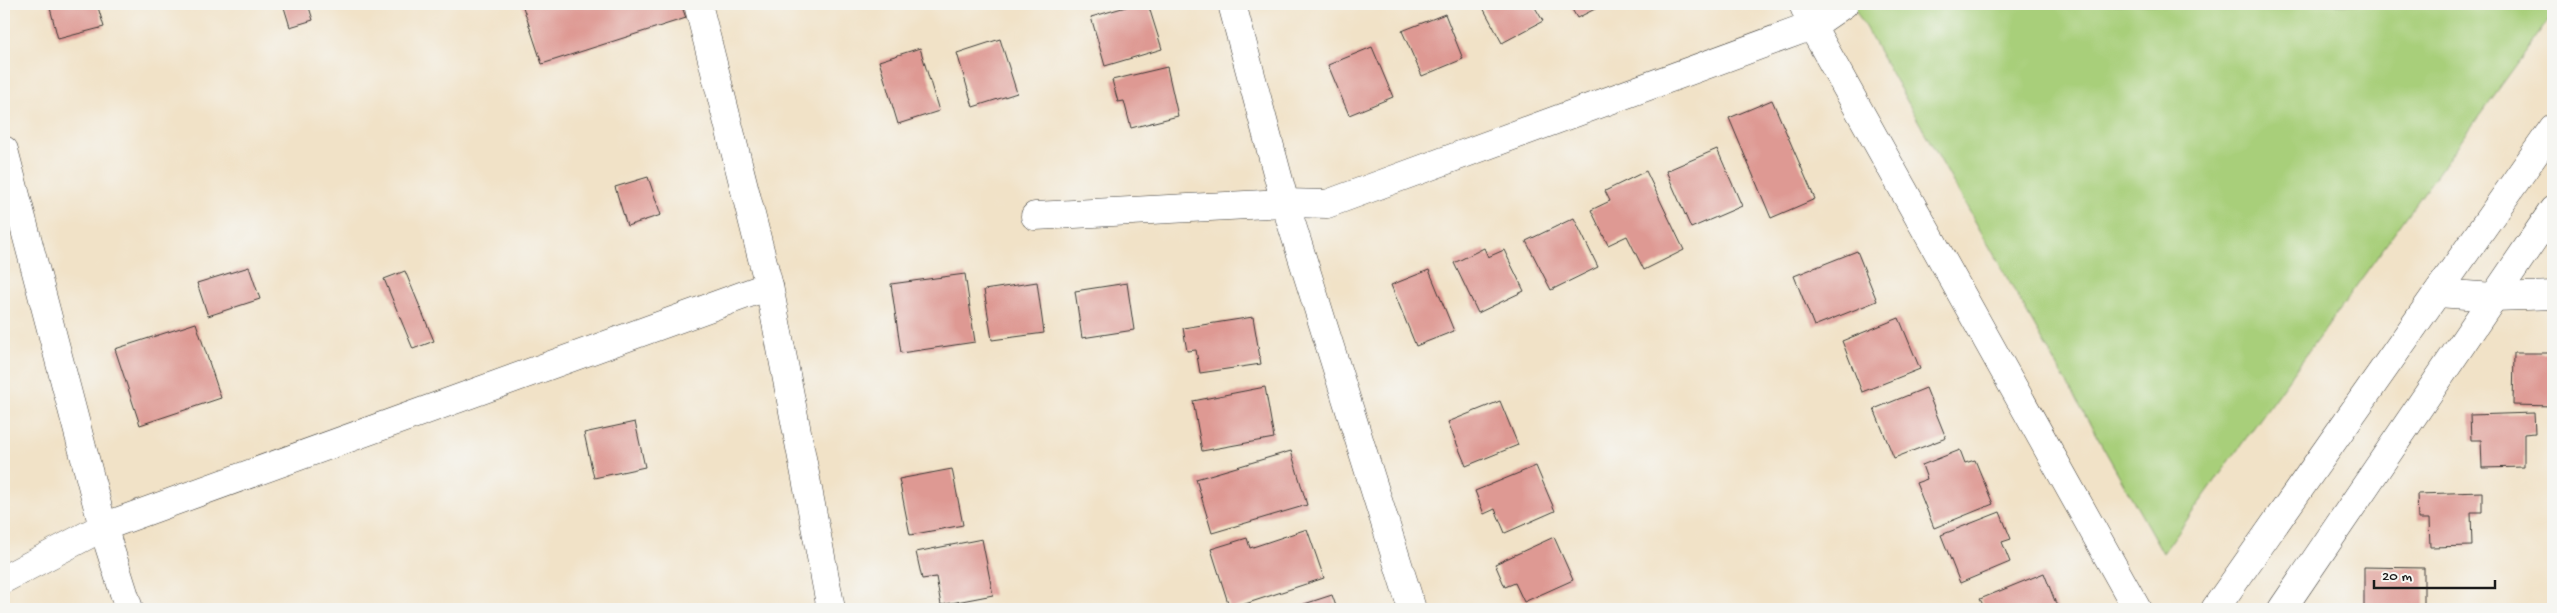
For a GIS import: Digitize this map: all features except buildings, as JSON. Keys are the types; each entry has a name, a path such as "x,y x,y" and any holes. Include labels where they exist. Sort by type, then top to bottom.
{"street":[{"path":"698,4 769,286 831,609"},
{"path":"1232,4 1285,203 1412,609"},
{"path":"1035,216 1285,203 1327,204 1807,15 1844,4"},
{"path":"1807,15 2137,609"},
{"path":"2215,609 2553,128"},
{"path":"4,150 103,527 129,609"},
{"path":"2282,609 2553,210"},
{"path":"4,579 103,527 769,286"},
{"path":"2438,293 2494,297 2553,295"}],"green space":[{"path":"1852,4 2553,4 2553,14 2163,553"}]}
